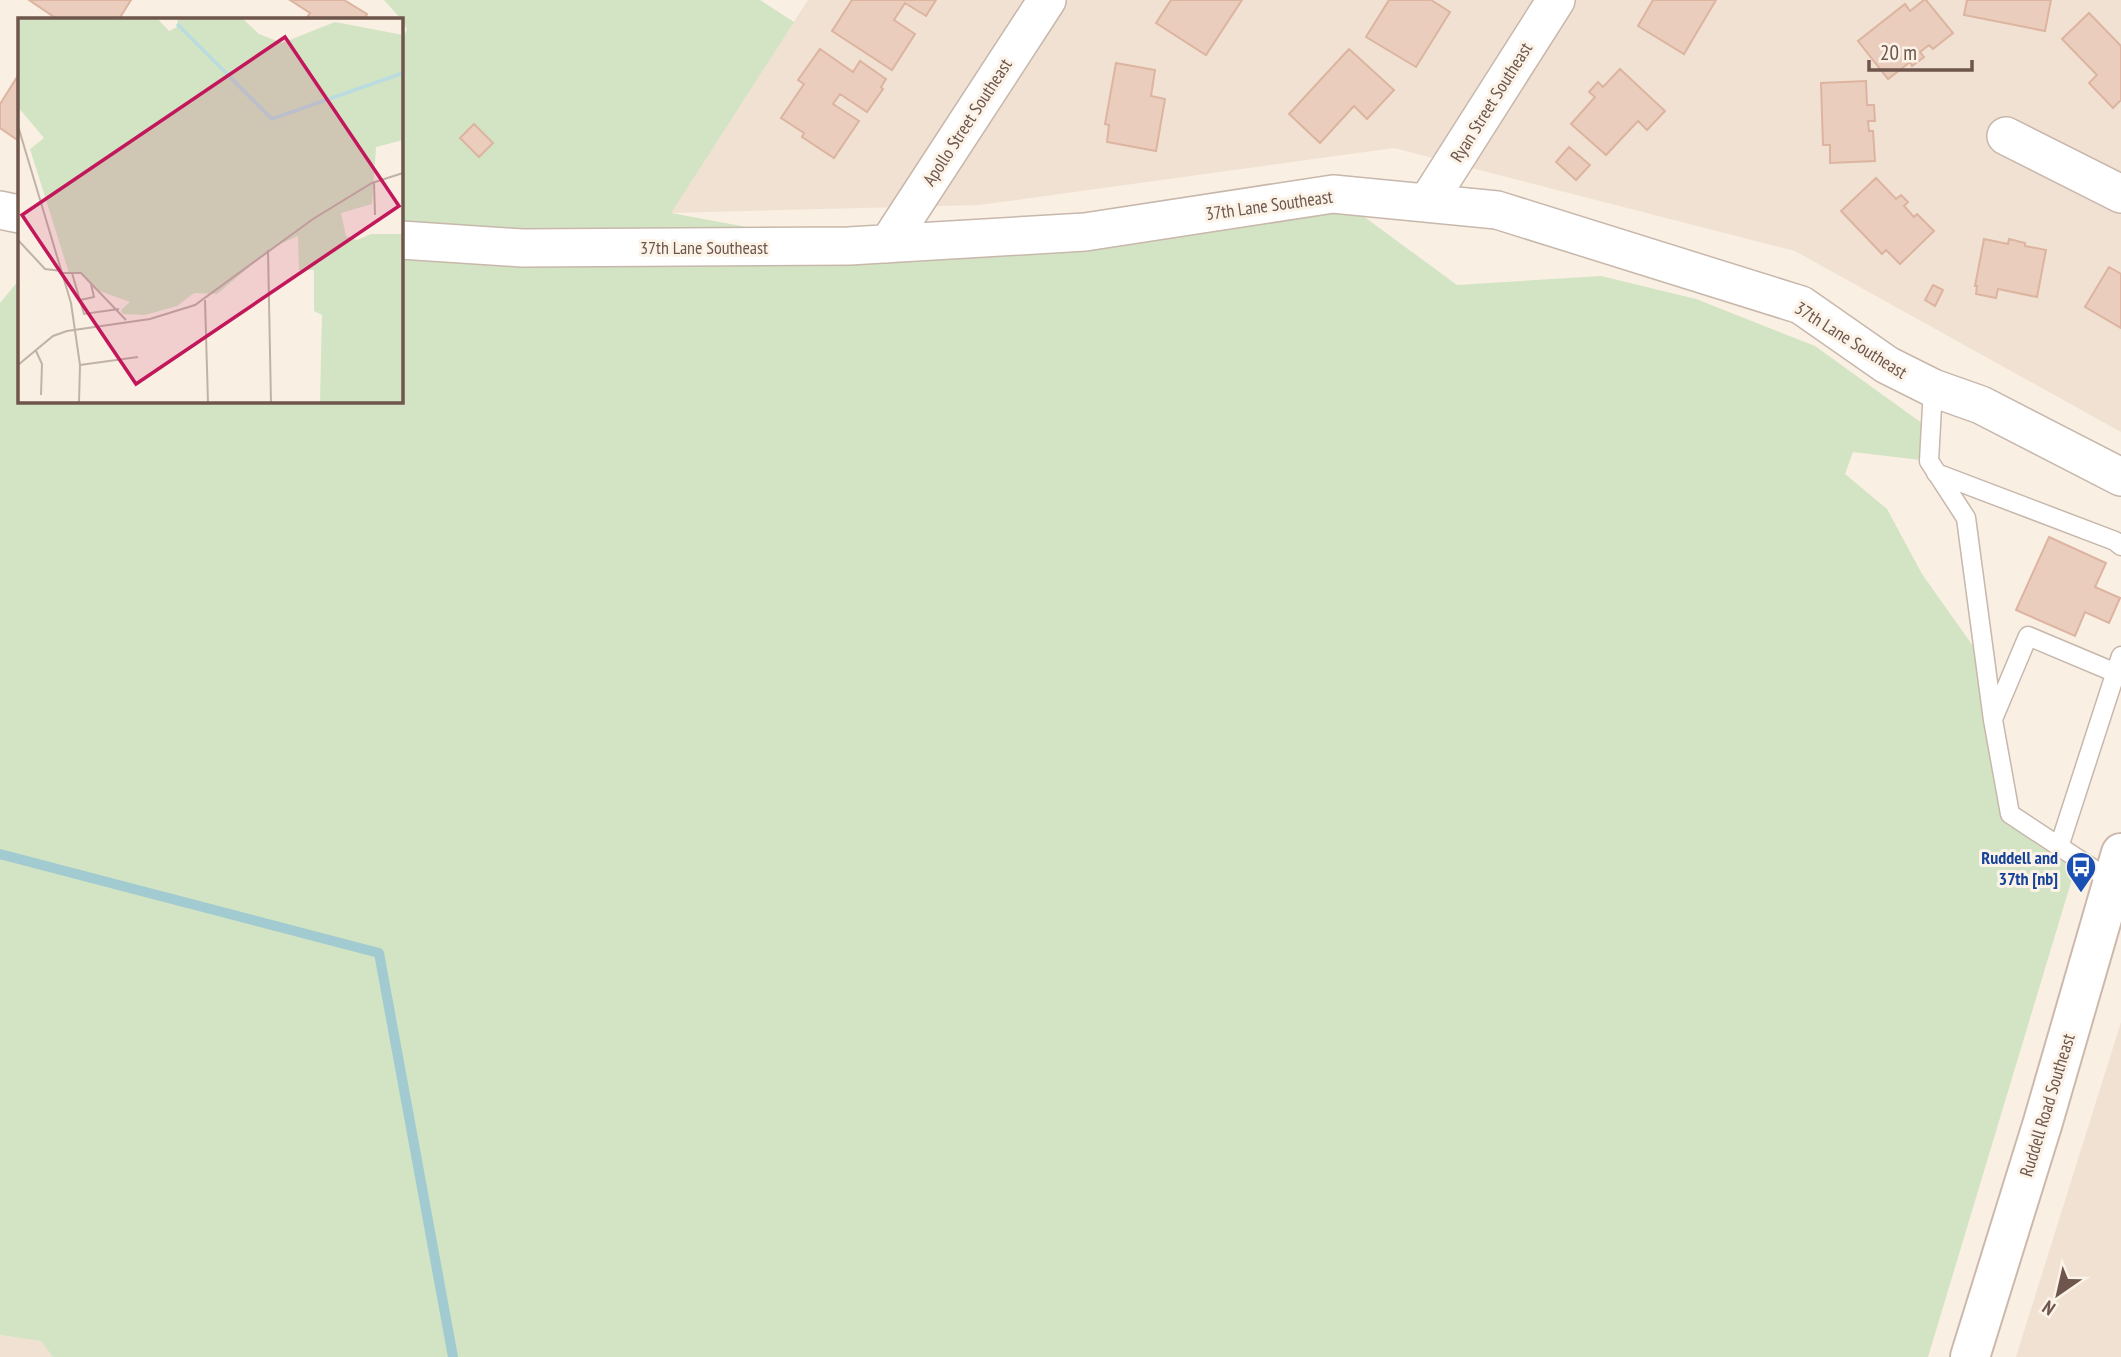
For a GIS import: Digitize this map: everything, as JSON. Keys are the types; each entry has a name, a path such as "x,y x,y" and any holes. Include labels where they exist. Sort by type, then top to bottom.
{"main road":[{"name":"Ruddell Road Southeast","path":"1970,1357 2115,885"}],"street":[{"name":"Apollo Street Southeast","path":"888,244 1047,0"},
{"name":"Ryan Street Southeast","path":"1427,203 1556,0"},
{"path":"2006,136 2121,194"},
{"name":"37th Lane Southeast","path":"402,240 522,248 849,246 1086,232 1333,194 1497,210 1801,305 1886,365 1933,388 1981,405 2121,477"},
{"path":"0,210 18,214"}],"lane":[{"path":"1933,388 1929,461 1966,518 1993,720 2010,814 2115,885"},
{"path":"1936,473 2115,541 2121,546"},
{"path":"1993,720 2028,636 2118,664 2059,847"}],"shaded area":[{"path":"808,0 2121,0 2121,432 1795,251 1394,148 979,205 670,213"},
{"path":"2121,1022 2121,1357 2016,1357"},
{"path":"0,1335 42,1341 53,1357 0,1357"}],"green space":[{"path":"384,0 760,0 794,22 671,213 849,246 1333,194 1457,285 1601,276 1696,299 1815,346 1930,429 1929,461 1853,452 1845,474 1887,509 1922,574 1985,663 2010,814 2078,859 1928,1357 53,1357 41,1341 0,1335 0,303 18,281 18,402 402,402 402,42 407,29"}],"building":[{"path":"29,0 131,0 120,18 56,18"},
{"path":"290,0 344,0 367,14 365,18 307,18 310,13"},
{"path":"852,0 936,0 926,16 905,3 894,20 915,34 892,70 832,31"},
{"path":"1171,0 1242,0 1206,55 1156,23"},
{"path":"1389,0 1431,0 1450,12 1416,67 1366,37"},
{"path":"1653,0 1716,0 1684,54 1638,26"},
{"path":"1924,0 1953,33 1933,49 1929,45 1920,52 1924,57 1912,66 1910,62 1888,79 1858,41 1905,4 1910,11"},
{"path":"1967,0 2051,0 2045,31 1964,15"},
{"path":"2089,13 2121,46 2121,100 2113,108 2089,83 2097,75 2062,39"},
{"path":"820,49 853,72 860,61 886,79 881,87 883,89 867,112 840,94 833,104 859,121 834,158 802,137 804,133 781,118 804,84 798,80"},
{"path":"1349,49 1394,90 1367,119 1354,106 1320,143 1289,114"},
{"path":"1116,63 1155,70 1151,96 1165,99 1156,151 1107,142 1109,125 1105,124"},
{"path":"1620,69 1665,111 1647,130 1638,121 1606,155 1571,124 1595,97 1589,92 1598,82 1603,87"},
{"path":"18,76 18,140 0,128 0,104"},
{"path":"1866,81 1867,105 1874,105 1875,121 1868,121 1869,131 1873,131 1875,161 1830,163 1830,145 1823,145 1821,83"},
{"path":"474,124 493,143 479,157 460,138"},
{"path":"1569,147 1590,165 1576,180 1556,162"},
{"path":"1876,178 1896,199 1901,195 1908,202 1904,206 1914,217 1917,214 1934,231 1900,264 1886,250 1882,254 1841,211"},
{"path":"1984,239 2008,244 2009,239 2025,243 2025,246 2046,250 2037,297 1998,289 1996,298 1976,294 1975,286"},
{"path":"2109,267 2121,274 2121,328 2085,307"},
{"path":"1933,285 1943,290 1935,306 1925,300"},
{"path":"2049,537 2106,563 2095,587 2120,598 2109,623 2085,612 2075,636 2016,610"}],"waterway":[{"path":"0,854 379,953 453,1357"}],"place":[{"name":"Ruddell and 37th [nb]","path":"2081,894"}]}
